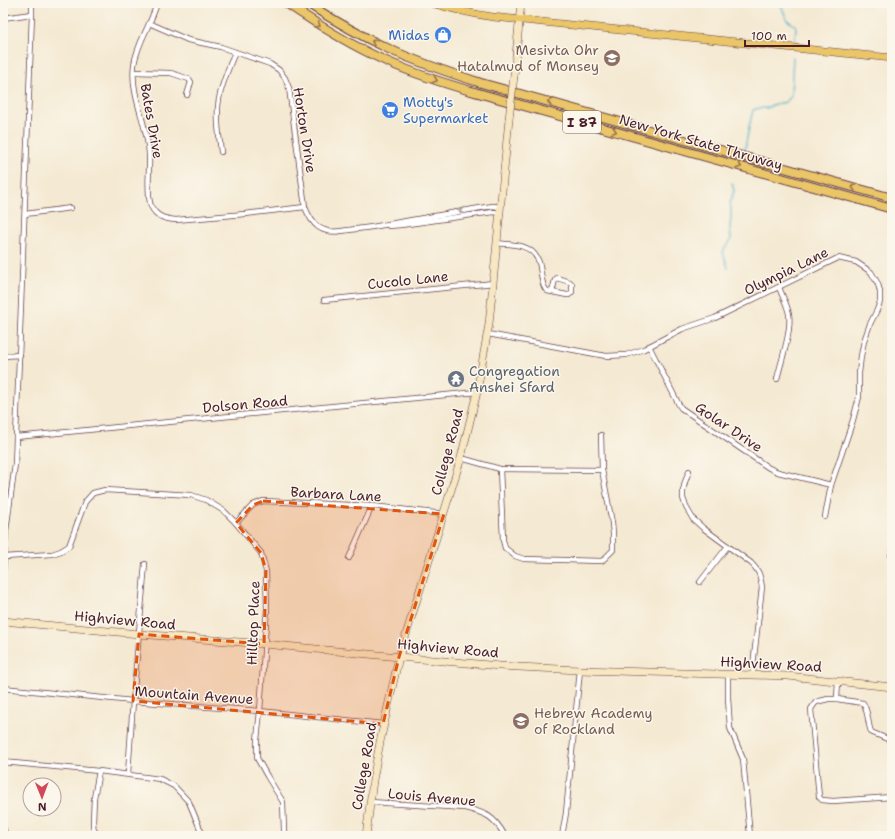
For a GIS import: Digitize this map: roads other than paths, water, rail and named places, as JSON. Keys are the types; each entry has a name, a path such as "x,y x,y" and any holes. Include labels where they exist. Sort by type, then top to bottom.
{"highway":[{"name":"New York State Thruway","path":"286,3 334,34 368,52 403,68 440,82 892,209"},
{"name":"New York State Thruway","path":"307,3 340,24 379,44 408,57 456,75 892,198"}],"main road":[{"path":"432,3 472,14 520,20 892,58"}],"street":[{"path":"3,570 4,531 15,464 32,3"},
{"name":"Bates Drive","path":"157,3 155,11 136,52 134,72 135,89 148,142 149,198 152,208 158,215 165,219 176,220 305,207"},
{"name":"College Road","path":"366,836 383,724 399,657 461,458 477,392 488,334 521,3"},
{"path":"3,18 32,14"},
{"name":"Horton Drive","path":"149,23 188,40 221,47 270,64 279,70 285,78 288,88 305,207 314,224 324,230 336,232 372,227 493,206 500,210"},
{"path":"221,152 219,101 222,86 235,52"},
{"path":"134,72 171,73 189,79 191,82 187,95"},
{"path":"25,214 72,208"},
{"path":"497,243 520,246 527,248 532,252 538,260 544,287 547,291 552,292 569,295 572,292 572,284 556,278 552,292"},
{"name":"Olympia Lane","path":"488,334 606,356 626,355 649,346 682,328 715,318 838,258 856,262 871,272 878,284 880,302 864,341 859,373 859,397 855,414 831,485 825,518"},
{"name":"Cucolo Lane","path":"324,300 494,283"},
{"path":"777,379 786,343 789,323 789,314 779,287"},
{"name":"Golar Drive","path":"649,346 681,408 770,468 778,472 831,485"},
{"path":"3,356 20,355"},
{"name":"Dolson Road","path":"16,437 477,392"},
{"path":"500,468 503,540 505,548 515,556 524,560 602,561 613,550 614,534 602,470 601,435"},
{"path":"461,458 500,468 602,470"},
{"path":"689,471 683,491 683,498 693,519 751,563 758,570 761,578 762,587 753,675"},
{"name":"Hilltop Place","path":"4,557 52,554 69,546 85,502 93,493 105,490 191,495 206,500 224,511 261,553 266,572 267,608 257,758 283,802 284,831 286,836"},
{"name":"Barbara Lane","path":"236,523 254,504 263,501 372,506 444,514"},
{"path":"349,558 372,506"},
{"path":"700,582 728,546"},
{"path":"128,774 145,564"},
{"name":"Highview Road","path":"3,621 507,666 580,670 788,676 892,687"},
{"path":"562,836 566,813 580,670"},
{"path":"728,674 730,728 743,759 750,836"},
{"path":"837,699 838,681"},
{"name":"Mountain Avenue","path":"3,688 133,701 260,711 383,724"},
{"path":"892,741 871,732 863,703 828,699 816,702 811,709 819,797 822,800 833,801 892,797"},
{"path":"3,762 128,774 160,779 174,786 189,802 204,836"},
{"path":"94,836 94,798 99,771"},
{"name":"Louis Avenue","path":"370,802 465,808 480,812 495,820 505,836"},
{"path":"3,827 6,836"},
{"path":"94,830 100,836"}],"waterway":[{"path":"780,3 787,20 796,26 795,41"},
{"path":"745,149 753,110 767,108 772,105 786,102 791,96 793,57"},
{"path":"728,268 723,253 731,240 730,203 734,191 732,183"}],"place":[{"name":"Midas","path":"443,35"},
{"name":"Mesivta Ohr Hatalmud of Monsey","path":"612,58"},
{"name":"Motty's Supermarket","path":"390,110"},
{"name":"Congregation Anshei Sfard","path":"456,379"},
{"name":"Hebrew Academy of Rockland","path":"521,721"}]}
